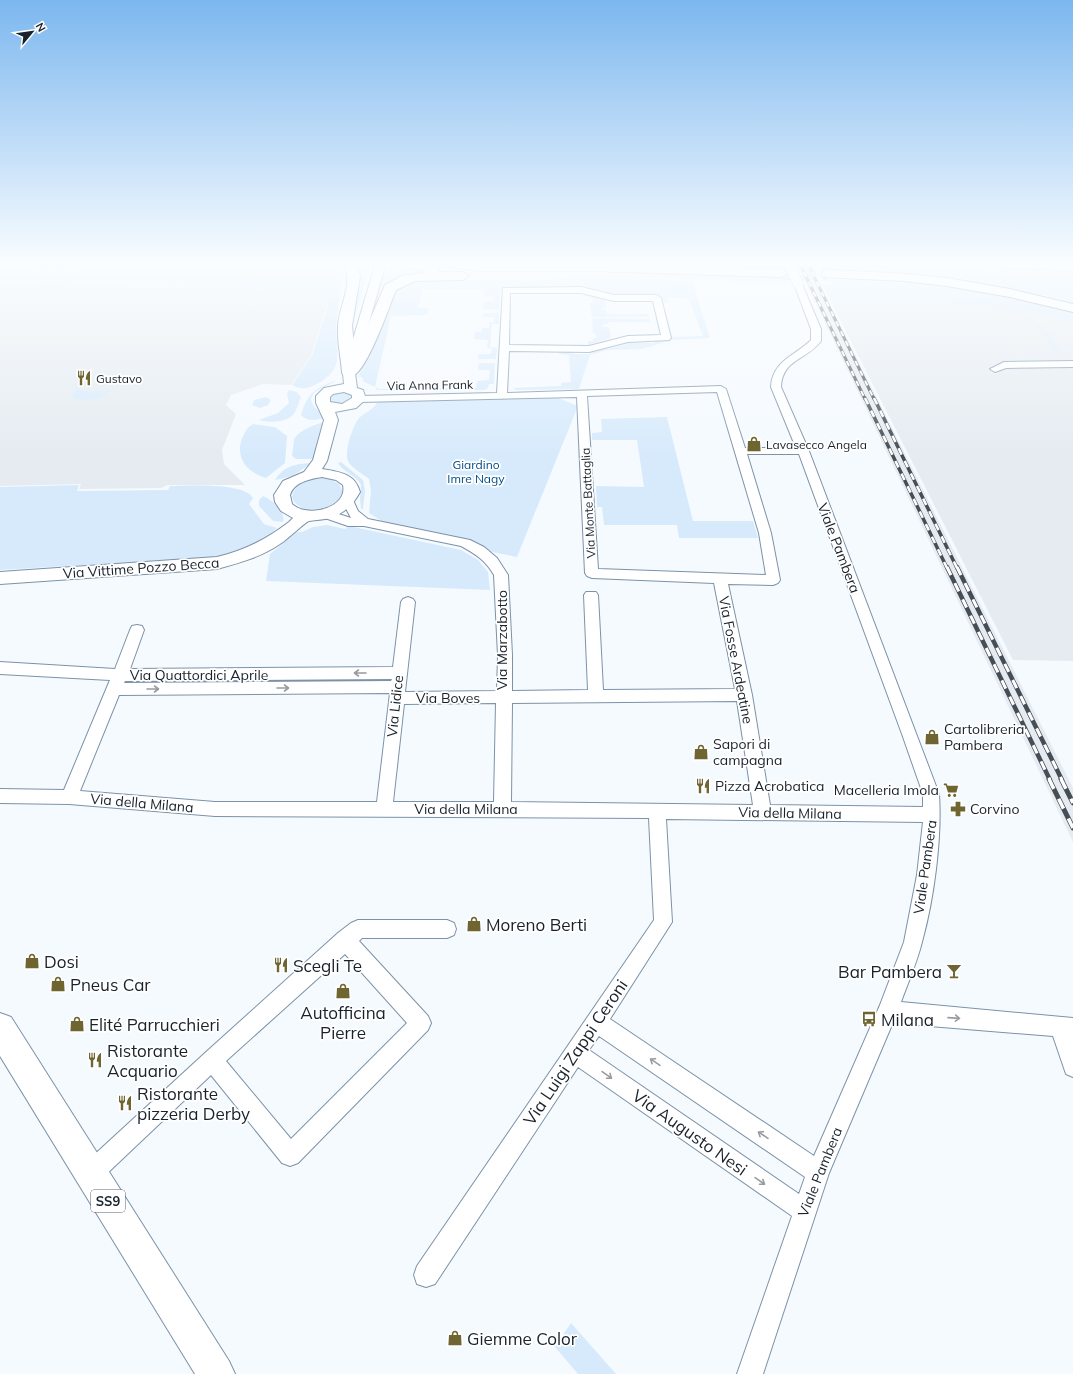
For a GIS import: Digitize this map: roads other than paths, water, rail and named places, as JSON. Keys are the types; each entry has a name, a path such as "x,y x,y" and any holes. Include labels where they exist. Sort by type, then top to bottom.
{"main road":[{"path":"345,326 349,356 349,373"},
{"path":"349,373 364,353 375,326"},
{"name":"SS9","path":"0,1028 216,1374"}],"street":[{"path":"310,474 320,461 331,420 323,402 323,396 334,389 349,373 363,326"},
{"path":"502,396 504,326"},
{"path":"503,348 589,349 628,338 666,338 663,326"},
{"name":"Viale Pambera","path":"750,1374 818,1172 889,1008 913,942 926,875 932,814 931,794 910,734 803,451 776,387 775,379 783,365 816,341 817,335 814,326"},
{"path":"995,370 1004,364 1073,364"},
{"path":"333,474 332,453 340,420 354,398 349,373"},
{"path":"334,389 354,398"},
{"name":"Via Monte Battaglia","path":"721,389 766,533 773,580 592,573 582,394 721,389"},
{"name":"Via Anna Frank","path":"354,398 582,394"},
{"path":"325,405 340,408 354,398"},
{"path":"740,451 803,451"},
{"path":"298,513 284,506 282,499 283,492 295,480 310,474 333,474 342,476 349,481 352,488 352,494 348,501 351,510 357,518 364,522"},
{"name":"Via Marzabotto","path":"326,514 339,509 348,501"},
{"name":"Via Marzabotto","path":"298,513 326,514 348,522 364,522 465,543 479,550 492,561 501,575 504,612 502,809"},
{"name":"Via Vittime Pozzo Becca","path":"0,578 217,563 238,559 278,540 298,513"},
{"name":"Via Fosse Ardeatine","path":"720,579 744,695 763,813"},
{"path":"591,595 596,696"},
{"name":"Via Lidice","path":"384,810 408,602"},
{"path":"69,797 117,682 136,630"},
{"name":"Via Quattordici Aprile","path":"0,668 117,682 398,686"},
{"name":"Via Boves","path":"398,686 503,697 744,695"},
{"name":"Via della Milana","path":"0,796 69,797 215,809 502,809 932,814"},
{"name":"Via Luigi Zappi Ceroni","path":"426,1275 595,1021 663,922 657,811"},
{"path":"90,1174 212,1060 358,929 447,929"},
{"path":"212,1060 290,1155 421,1024 345,940"},
{"path":"889,1008 905,1014 1066,1027 1073,1067"},
{"path":"595,1021 818,1172"},
{"name":"Via Augusto Nesi","path":"575,1053 804,1211"}],"railway":[{"path":"830,326 865,399"},
{"path":"838,326 874,399"},
{"path":"865,398 947,568"},
{"path":"874,398 957,568"},
{"path":"947,567 1050,780"},
{"path":"957,567 1062,780"},
{"path":"1049,779 1073,828"},
{"path":"1061,779 1073,803"}],"place":[{"name":"Gustavo","path":"84,378"},
{"name":"Lavasecco Angela","path":"754,444"},
{"name":"Cartolibreria Pambera","path":"932,737"},
{"name":"Sapori di campagna","path":"701,752"},
{"name":"Pizza Acrobatica","path":"703,786"},
{"name":"Macelleria Imola","path":"951,790"},
{"name":"Corvino","path":"958,809"},
{"name":"Moreno Berti","path":"474,924"},
{"name":"Dosi","path":"32,961"},
{"name":"Scegli Te","path":"281,965"},
{"name":"Bar Pambera","path":"954,971"},
{"name":"Pneus Car","path":"58,984"},
{"name":"Autofficina Pierre","path":"343,991"},
{"name":"Milana","path":"869,1019"},
{"name":"Elité Parrucchieri","path":"77,1024"},
{"name":"Ristorante Acquario","path":"95,1060"},
{"name":"Ristorante pizzeria Derby","path":"125,1103"},
{"name":"Giemme Color","path":"455,1338"}],"park label":[{"name":"Giardino Imre Nagy","path":"476,471"}]}
